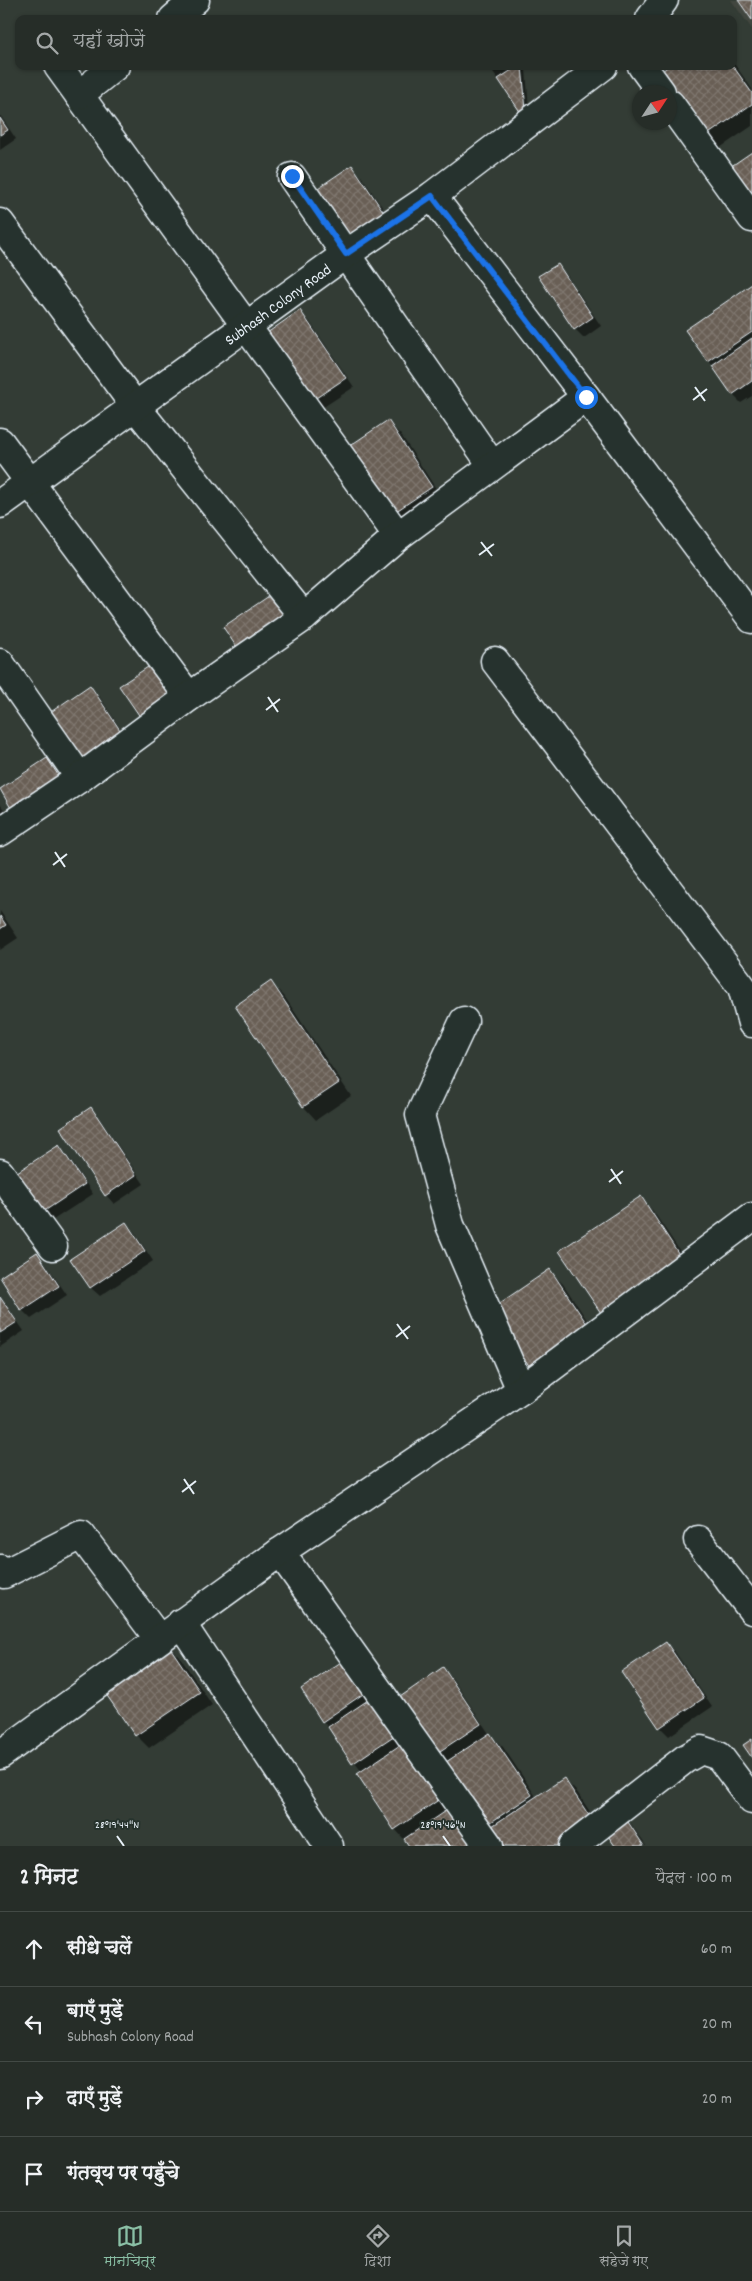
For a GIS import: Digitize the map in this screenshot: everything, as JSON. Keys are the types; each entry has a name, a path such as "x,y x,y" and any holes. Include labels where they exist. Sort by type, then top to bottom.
{"street":[{"path":"178,15 195,0"},
{"path":"653,15 664,0"},
{"path":"61,70 398,536"},
{"path":"79,95 110,70"},
{"name":"Subhash Colony Road","path":"0,504 346,254 432,196 598,70"},
{"path":"645,70 656,85"},
{"path":"677,114 752,218"},
{"path":"292,176 492,466"},
{"path":"432,196 586,397 752,619"},
{"path":"0,223 135,406 304,617"},
{"path":"0,832 80,778 189,697 304,617 398,536 586,397"},
{"path":"0,442 189,697"},
{"path":"495,661 742,987 752,1023"},
{"path":"0,663 80,778"},
{"path":"464,1021 420,1115 450,1225 521,1390"},
{"path":"0,1173 53,1246"},
{"path":"0,1755 280,1552 521,1390 752,1217"},
{"path":"0,1569 4,1574 81,1535 159,1639"},
{"path":"698,1540 752,1610"},
{"path":"280,1552 489,1846"},
{"path":"181,1623 329,1846"},
{"path":"573,1846 685,1759 700,1750 719,1756 752,1800"}],"shaded area":[{"path":"731,0 752,0 752,29"}],"building":[{"path":"738,0 752,0 752,20"},
{"path":"512,70 522,70 527,122 498,79"},
{"path":"663,70 736,70 752,93 752,104 700,140 677,106 677,85 663,85 656,75"},
{"path":"0,118 8,130 0,135"},
{"path":"752,152 752,207 727,169"},
{"path":"352,165 389,220 349,247 312,192"},
{"path":"558,264 593,317 574,330 538,276"},
{"path":"752,284 752,332 708,362 685,330"},
{"path":"300,310 346,378 313,400 267,333"},
{"path":"752,338 752,381 732,395 712,366"},
{"path":"388,420 432,487 386,518 342,451"},
{"path":"272,594 291,622 242,655 223,627"},
{"path":"151,665 175,700 143,721 119,686"},
{"path":"90,685 126,739 80,769 45,716"},
{"path":"47,758 60,778 12,810 0,789"},
{"path":"0,916 6,925 0,929"},
{"path":"271,981 339,1083 303,1107 235,1006"},
{"path":"91,1107 136,1175 105,1196 60,1128"},
{"path":"59,1145 85,1184 40,1214 14,1174"},
{"path":"641,1196 686,1265 605,1319 559,1251"},
{"path":"126,1222 145,1251 90,1288 70,1259"},
{"path":"37,1252 59,1286 21,1311 0,1277"},
{"path":"550,1269 591,1330 532,1370 491,1309"},
{"path":"0,1297 17,1322 0,1333"},
{"path":"666,1642 704,1698 659,1728 621,1672"},
{"path":"167,1643 200,1692 135,1736 101,1687"},
{"path":"344,1660 366,1692 322,1722 301,1689"},
{"path":"443,1667 481,1724 437,1753 400,1697"},
{"path":"374,1696 398,1733 352,1764 328,1727"},
{"path":"490,1733 532,1795 485,1826 443,1764"},
{"path":"752,1739 752,1758 743,1745"},
{"path":"406,1741 443,1797 394,1830 357,1774"},
{"path":"564,1778 594,1823 559,1846 505,1846 492,1826"},
{"path":"451,1807 473,1841 465,1846 409,1846 404,1839"},
{"path":"622,1813 644,1846 615,1846 602,1827"}],"route":[{"path":"292,176 346,254 432,196 586,397"}]}
